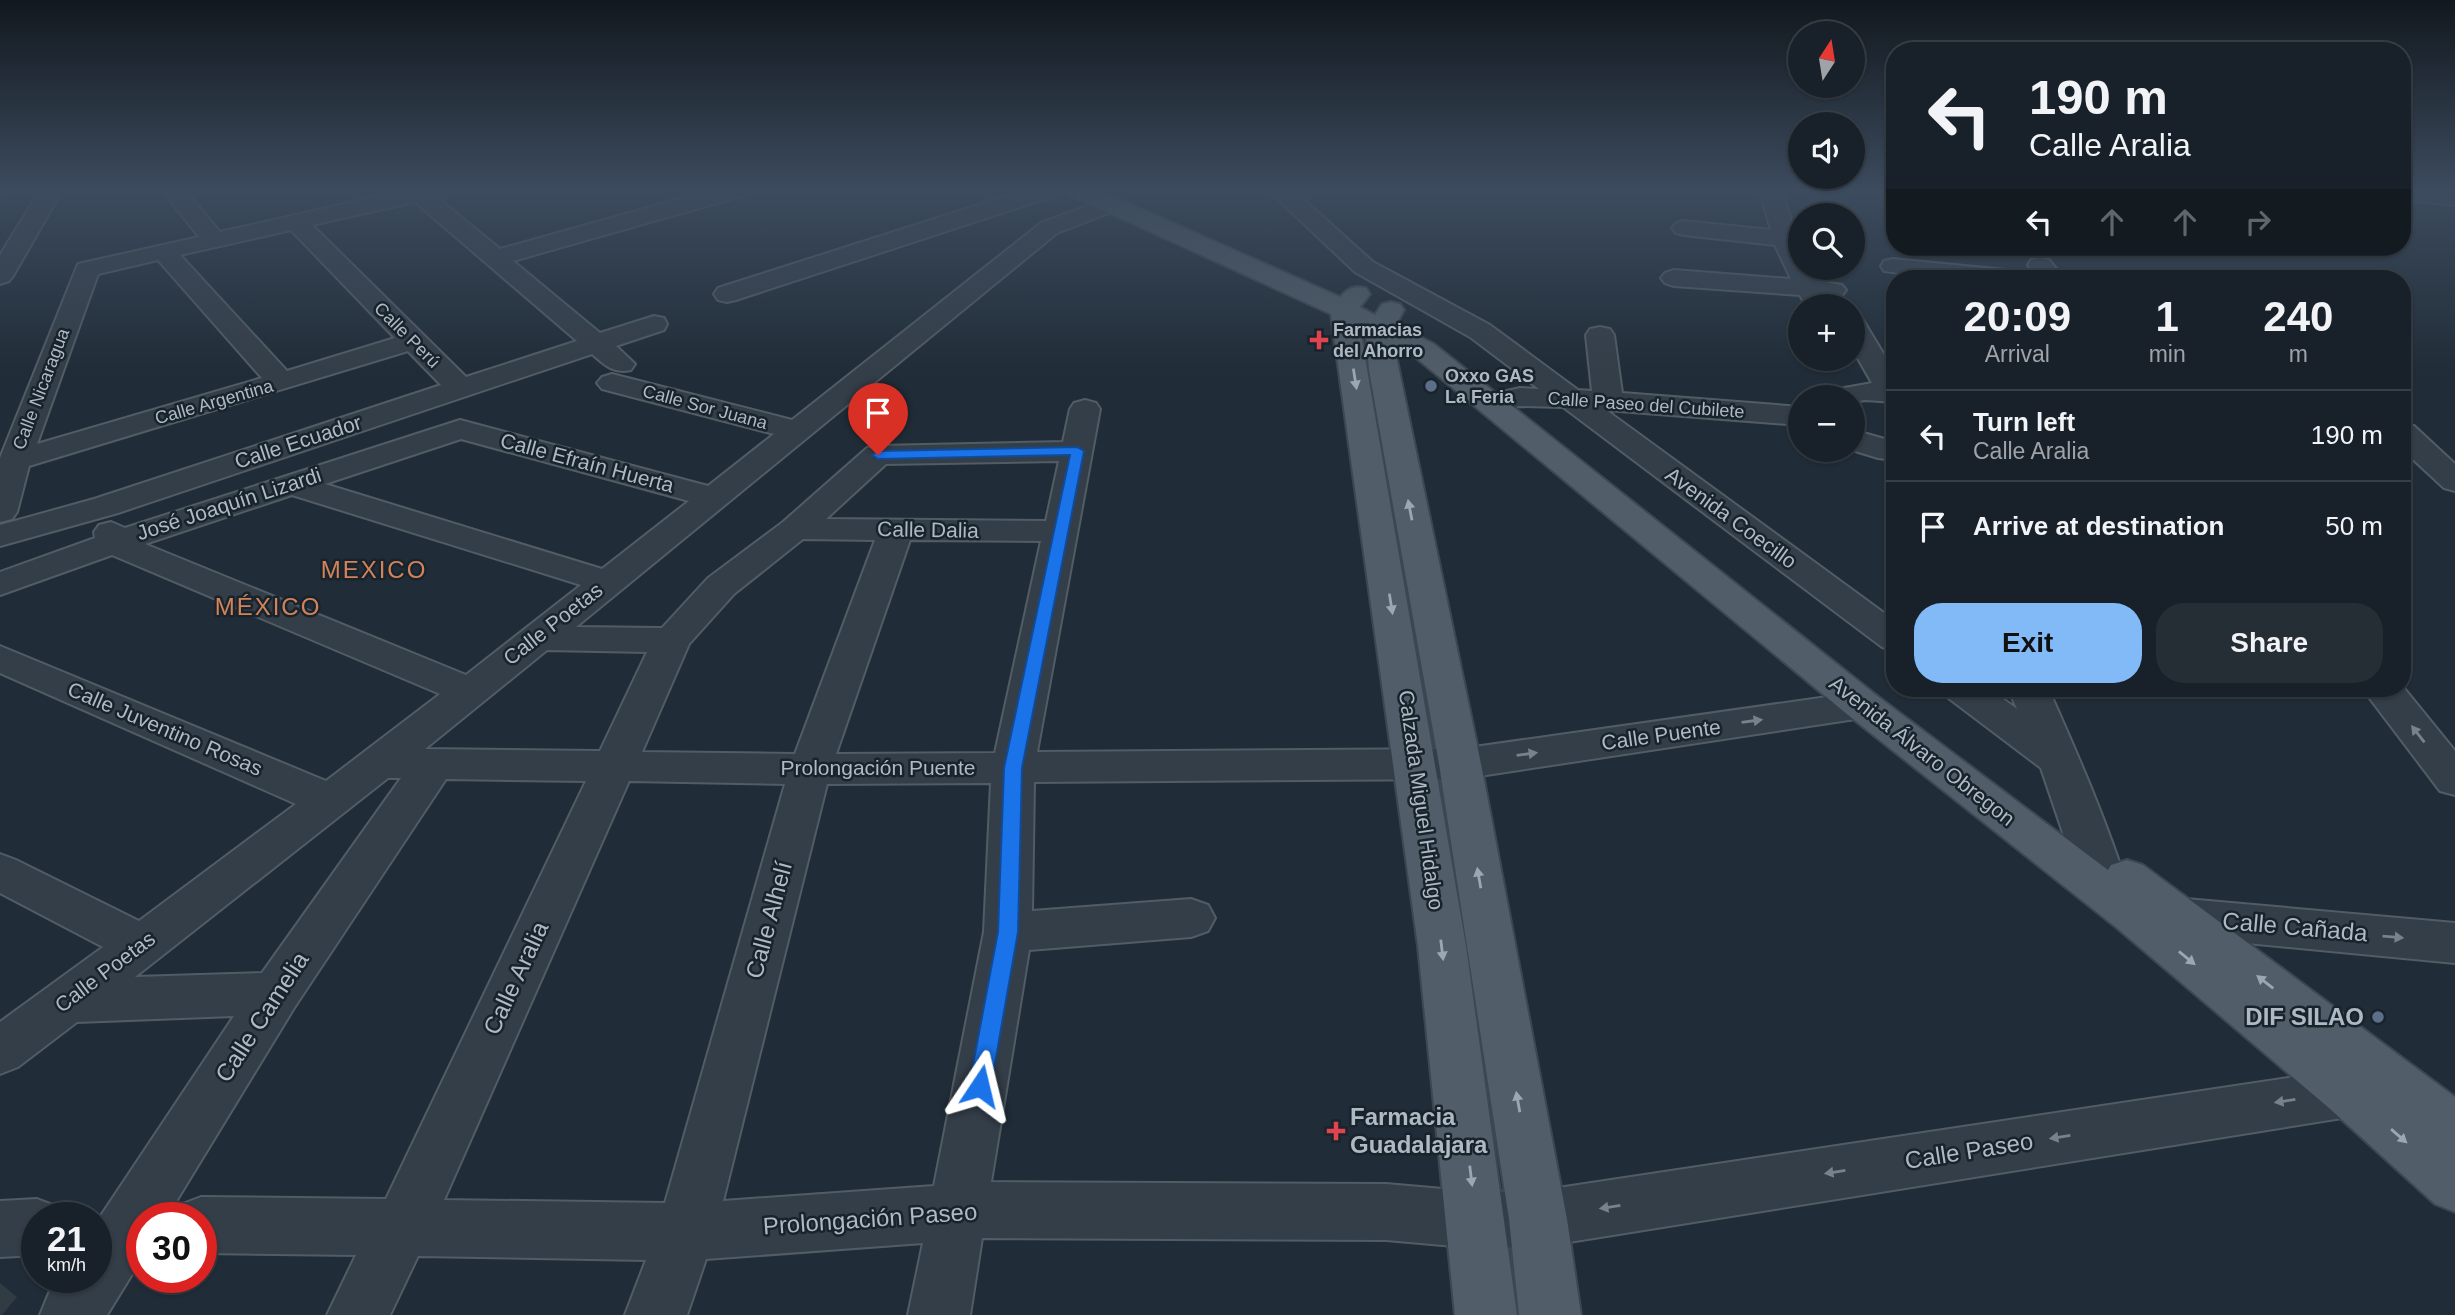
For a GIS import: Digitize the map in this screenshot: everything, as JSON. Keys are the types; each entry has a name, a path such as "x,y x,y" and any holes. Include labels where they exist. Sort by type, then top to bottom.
{"main road":[{"path":"1231,250 1377,313"},
{"name":"Avenida Álvaro Obregon","path":"1377,313 1437,360 1506,400 1892,702 2128,894 2455,1185"},
{"name":"Avenida Álvaro Obregon","path":"1377,313 1438,333 1506,400 1862,705 2401,1087 2455,1129"},
{"name":"Calzada Miguel Hidalgo","path":"1377,313 1460,764 1538,1219 1550,1315"},
{"name":"Calzada Miguel Hidalgo","path":"1377,313 1418,766 1477,1220 1486,1315"}],"street":[{"path":"0,276 15,250"},
{"path":"171,250 164,252 282,382"},
{"name":"Calle Perú","path":"324,250 460,388"},
{"path":"487,250 595,342"},
{"path":"496,258 523,250"},
{"path":"727,294 862,250"},
{"name":"Calle Poetas","path":"0,1051 331,801 715,498 1021,250"},
{"name":"Avenida Coecillo","path":"1346,250 1364,267 1377,313 1480,331 1886,632"},
{"name":"Calle Nicaragua","path":"0,512 15,460 87,268 164,252"},
{"path":"1893,266 1931,270"},
{"path":"1674,278 1825,292"},
{"name":"Calle Ecuador","path":"0,537 106,506 654,324"},
{"path":"1600,335 1608,401"},
{"name":"Calle Argentina","path":"15,460 413,341"},
{"name":"Calle Sor Juana","path":"595,342 616,373 797,431"},
{"path":"1865,368 1872,393"},
{"path":"1857,371 1872,393"},
{"name":"Calle Paseo del Cubilete","path":"1506,400 1567,398 1788,415"},
{"name":"José Joaquín Lizardi","path":"0,584 113,543 460,429"},
{"name":"Calle Efraín Huerta","path":"460,429 715,498"},
{"name":"Calle Aralia","path":"358,1315 402,1228 672,640 722,586 796,529 878,455 1081,430 1061,531"},
{"path":"2411,440 2455,481"},
{"path":"1865,444 1886,450"},
{"path":"291,484 607,582"},
{"path":"106,506 113,543 469,691"},
{"name":"Calle Dalia","path":"796,529 1061,531"},
{"name":"Calle Alhelí","path":"656,1315 686,1232 810,769 896,530"},
{"path":"939,1315 1008,932 1013,768 1061,531"},
{"path":"535,638 672,640"},
{"name":"Calle Juventino Rosas","path":"0,658 331,801"},
{"path":"1973,697 2060,760"},
{"path":"2032,697 2060,760 2128,894"},
{"path":"2389,697 2455,780"},
{"name":"Calle Puente","path":"1460,764 1862,705"},
{"name":"Calle Camelia","path":"112,1246 123,1224 276,993 435,762"},
{"name":"Prolongación Puente","path":"379,763 810,769 1460,764"},
{"path":"0,872 141,944"},
{"name":"Calle Cañada","path":"2128,894 2455,943"},
{"path":"1008,932 1191,918"},
{"path":"67,1001 276,993"},
{"name":"Calle Paseo","path":"1538,1219 2348,1091 2401,1087"},
{"name":"Prolongación Paseo","path":"217,1225 686,1232 989,1210 1387,1212 1477,1220 1538,1219"},
{"path":"0,1229 21,1228"},
{"name":"Calle Camelia","path":"71,1315 85,1293"}],"place":[{"name":"Farmacias del Ahorro","path":"1319,340"},
{"name":"Oxxo GAS La Feria","path":"1431,386"},
{"name":"DIF SILAO","path":"2378,1017"},
{"name":"Farmacia Guadalajara","path":"1336,1131"}],"district":[{"name":"MEXICO","path":"374,570"},
{"name":"MÉXICO","path":"268,607"}],"route":[{"path":"878,455 1077,451 1013,768 1008,932 980,1086"}]}
